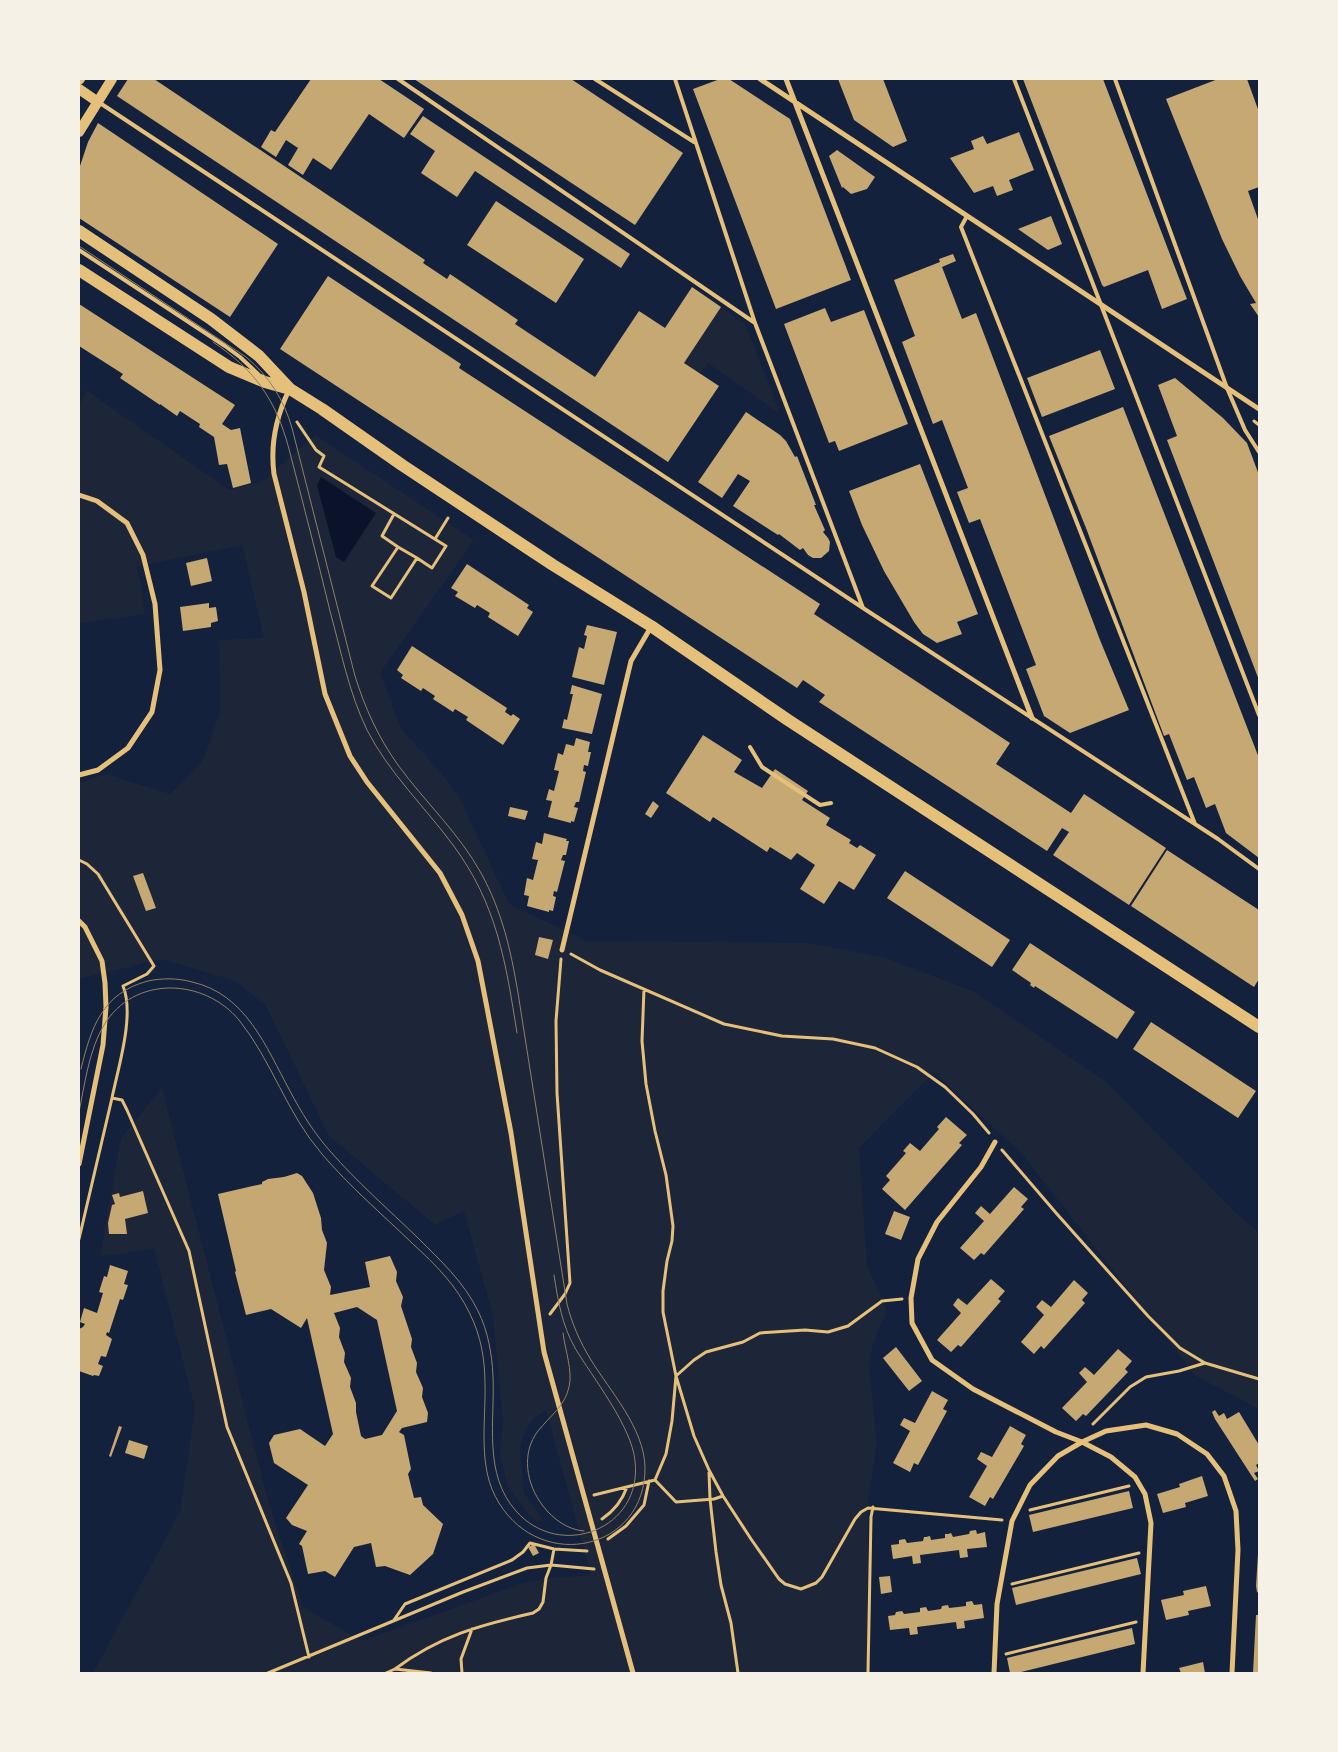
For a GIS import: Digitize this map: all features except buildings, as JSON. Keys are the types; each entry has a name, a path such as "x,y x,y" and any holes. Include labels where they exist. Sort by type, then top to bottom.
{"main road":[{"path":"79,132 112,79"},
{"path":"79,89 98,102"},
{"path":"79,231 172,291 217,323 259,356 290,389 457,502 651,626 788,720 1259,1027"},
{"path":"79,270 229,367 265,382 290,389"}],"street":[{"path":"760,79 1259,410"},
{"path":"786,79 1032,718"},
{"path":"290,389 278,414 273,440 272,460 304,592 325,694 350,756 367,782 399,819 440,872 462,915 478,961 511,1133 544,1352 633,1673"},
{"path":"79,495 97,501 127,523 144,555 155,604 160,670 152,712 128,748 98,770 79,775"},
{"path":"562,950 631,661 651,626"},
{"path":"79,921 84,926 102,961 106,1016 103,1046 79,1164"},
{"path":"995,1142 981,1167 937,1222 918,1259 911,1298 912,1323 932,1360 973,1389 1056,1432 1082,1442 1111,1457 1134,1477 1146,1494 1151,1523 1143,1673"},
{"path":"994,1673 997,1604 1012,1521 1030,1485 1058,1456 1082,1442 1106,1431 1146,1425 1176,1434 1206,1454 1224,1476 1236,1511 1238,1550 1232,1673"}],"lane":[{"path":"398,79 755,322"},
{"path":"595,79 695,143"},
{"path":"675,79 755,322 863,608"},
{"path":"1014,79 1259,715"},
{"path":"1116,79 1227,388 1246,430 1259,452"},
{"path":"98,102 863,608 1195,824 1259,869"},
{"path":"967,216 961,227 1195,824"},
{"path":"79,250 229,349 246,362 265,382"},
{"path":"750,747 762,768 820,805 831,803"}],"path":[{"path":"297,422 316,450 324,456 319,467 446,546 432,568 382,536 394,514"},
{"path":"435,539 448,518"},
{"path":"398,547 372,586 391,598 417,558"},
{"path":"79,860 87,864 98,874 154,966 147,974 124,986 128,1010 126,1028 112,1098 79,1238"},
{"path":"538,1319 549,1315 565,1294 570,1283 557,1084 556,1021 562,950 600,970 724,1024 782,1036 833,1038 875,1048 916,1067 945,1087 973,1114 1057,1214 1148,1316 1180,1348 1205,1363 1259,1379"},
{"path":"644,989 642,1041 646,1084 666,1175 673,1226 663,1291 663,1312 676,1376 694,1436 723,1496 750,1539 779,1579 785,1584 802,1589 816,1583 822,1577 855,1519 862,1512 873,1507 1012,1521"},
{"path":"112,1098 122,1100 189,1251 227,1427 291,1583 309,1657"},
{"path":"655,1480 666,1454 672,1421 676,1376 694,1360 706,1352 743,1342 760,1333 805,1330 828,1332 848,1326 882,1301 911,1298"},
{"path":"1082,1442 1092,1424 1130,1388 1146,1377 1179,1371 1205,1363"},
{"path":"709,1470 710,1500 720,1577 731,1623 738,1673"},
{"path":"594,1495 655,1480"},
{"path":"655,1480 676,1502 710,1500 723,1496"},
{"path":"393,1621 405,1604 512,1560 523,1552 530,1543 554,1549 584,1552 608,1546 607,1540 626,1526 644,1505 649,1481"},
{"path":"1016,1514 1139,1484"},
{"path":"868,1673 871,1517 873,1507"},
{"path":"386,1673 418,1652 463,1631 533,1613 539,1609 543,1602 546,1578 554,1549"},
{"path":"1000,1586 1150,1550"},
{"path":"268,1673 277,1672 393,1621 527,1568 551,1565 605,1570"},
{"path":"995,1656 1146,1620"},
{"path":"462,1673 462,1658 472,1629"},
{"path":"395,1668 430,1673"}],"shaded area":[{"path":"721,307 745,324 780,414 708,363 700,374 684,363"},
{"path":"86,390 229,490 263,481 315,435 474,540 380,673 401,728 445,778 460,799 509,904 587,941 808,943 886,958 975,992 1106,1082 1240,1217 1259,1232 1259,1409 1196,1376 1022,1154 934,1072 859,1148 867,1265 887,1311 873,1343 869,1365 877,1444 868,1500 867,1673 93,1673 180,1512 195,1408 154,1248 100,1257 121,1138 162,1088 269,1504 303,1607 362,1641 523,1583 552,1578 591,1575 546,1410 534,1418 525,1431 520,1448 524,1493 543,1520 537,1522 525,1510 508,1487 500,1456 503,1422 493,1316 464,1211 435,1225 329,1136 266,1006 236,981 161,959 79,979 79,783 106,774 170,794 204,759 220,711 219,640 264,638 242,545 136,567 141,584 145,614 79,623 79,406"},
{"path":"321,477 376,513 344,562 336,557 317,485"}],"tram line":[{"path":"79,246 246,357 269,380 285,408 292,428 355,676 368,711 384,744 398,765 463,844 472,858 495,902 505,931 518,993 567,1304 583,1346 625,1410 639,1438 643,1452 645,1467 641,1495 629,1517 611,1533 588,1542 564,1544 540,1539 518,1525 499,1503 492,1489 485,1460 485,1384 480,1339 465,1304 437,1268 354,1189 322,1154 299,1122 251,1036 239,1020 224,1006 207,996 189,990 170,988 151,990 133,997 117,1009 104,1025 99,1035 88,1067 79,1112"},
{"path":"213,342 252,375 278,416 289,449 355,701 376,746 453,845 480,889 490,912 504,958 517,1033"},
{"path":"81,1069 94,1026 109,1003 132,987 148,981 176,979 211,988 227,998 240,1010 263,1040 299,1107 324,1144 362,1185 443,1263 466,1290 484,1326 490,1351 493,1376 493,1446 499,1481 516,1511 534,1526 554,1534 575,1535 595,1530 612,1520 626,1505 634,1485 635,1461 627,1433 611,1403 575,1348 567,1331 561,1313 554,1275"},
{"path":"563,1333 569,1367 569,1387 561,1405 538,1431 529,1449 529,1478 537,1497 547,1511 567,1526 584,1531"}]}
